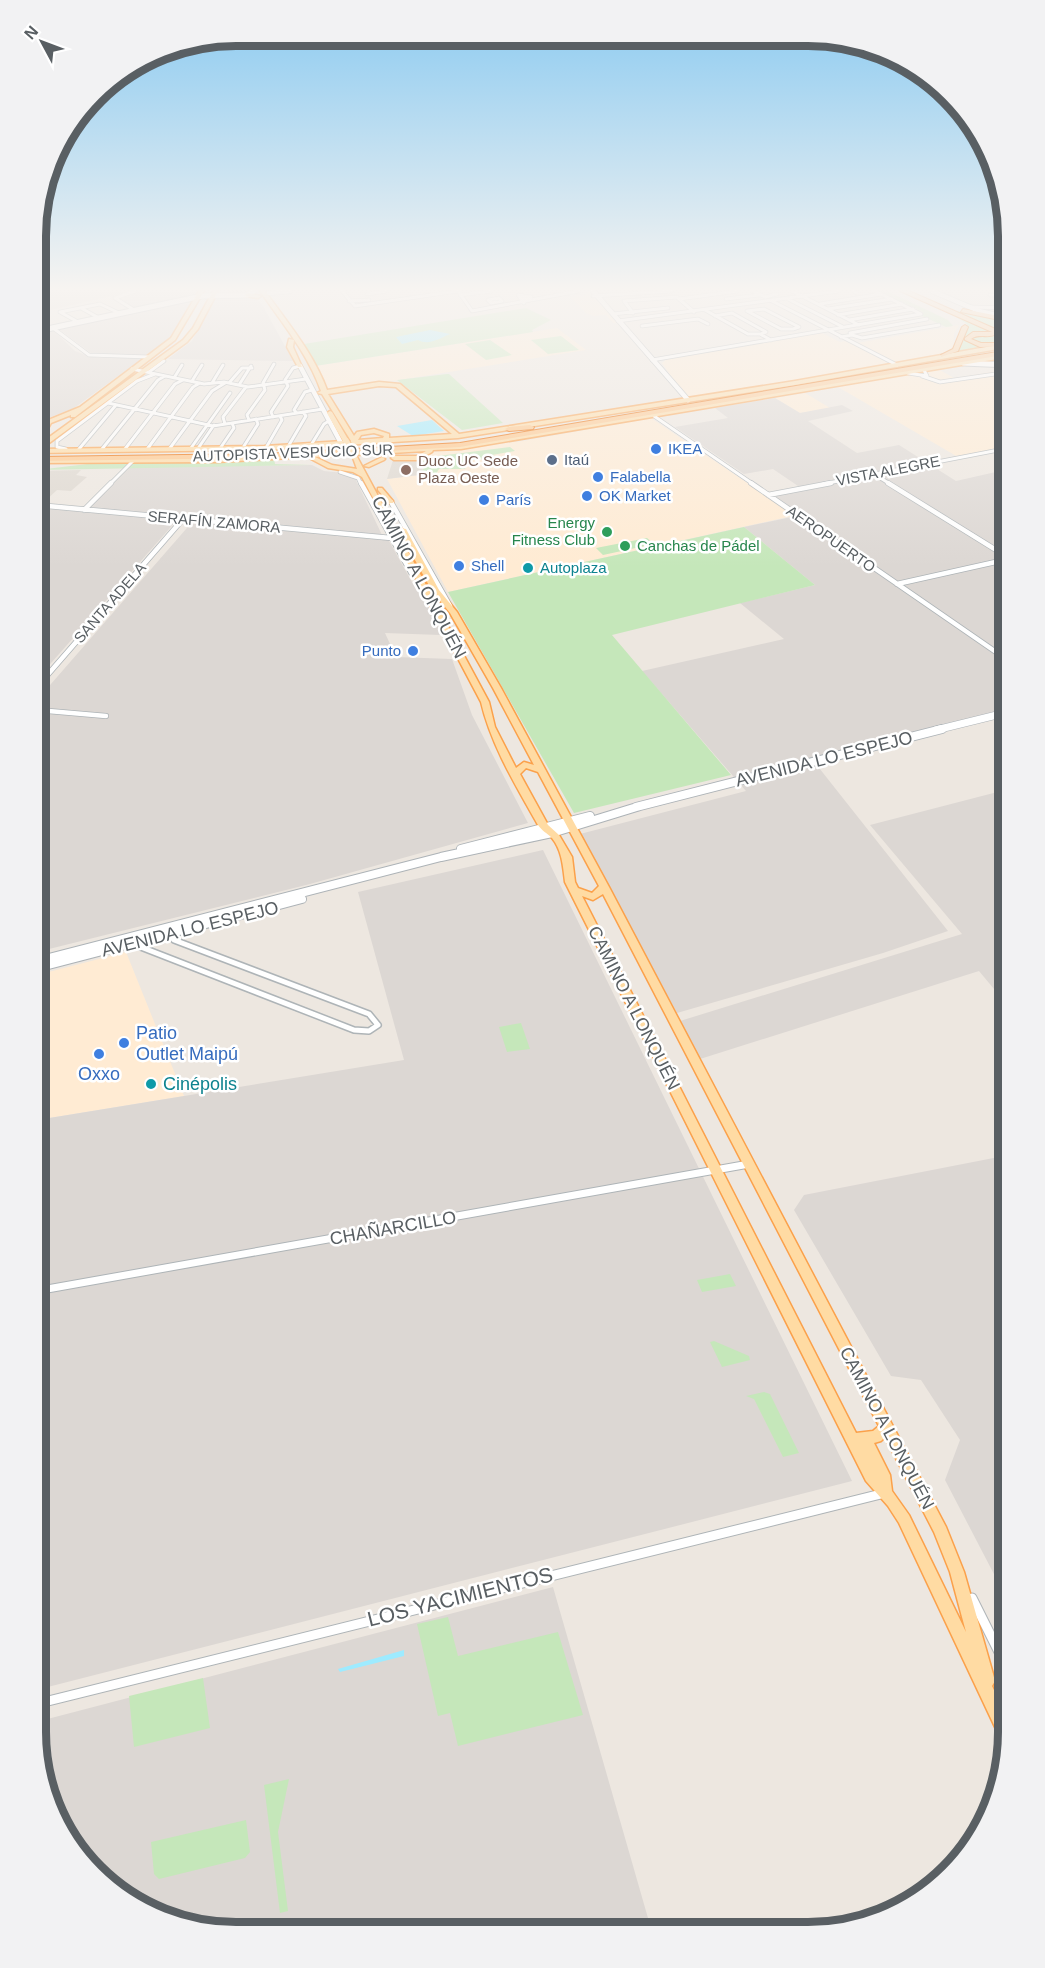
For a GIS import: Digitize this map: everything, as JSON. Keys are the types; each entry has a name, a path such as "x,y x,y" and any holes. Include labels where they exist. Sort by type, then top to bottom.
{"highway":[{"path":"685,403 745,397 795,383"},
{"name":"AUTOPISTA VESPUCIO SUR","path":"46,449 280,450 452,440 745,397 823,383"},
{"name":"AUTOPISTA VESPUCIO SUR","path":"46,460 171,458 439,447 496,440 685,403 825,383"},
{"path":"803,391 840,383"},
{"path":"508,429 573,421"},
{"path":"234,448 280,450"},
{"path":"171,458 229,460"}],"main road":[{"path":"46,442 70,422 83,407 114,383"},
{"path":"50,421 70,422 131,383"},
{"name":"CAMINO A LONQUÉN","path":"314,383 358,456 368,466 436,591 453,612 541,770 887,1426 953,1559 998,1715"},
{"name":"CAMINO A LONQUÉN","path":"315,383 319,392"},
{"path":"319,392 382,383 398,385 458,436"},
{"path":"46,450 234,448 349,442 373,443 458,436 685,403 795,383"},
{"path":"46,460 229,460 434,450 506,441 654,416 745,397 851,383"},
{"path":"46,428 50,421 83,407"},
{"path":"68,451 52,443 90,411"},
{"path":"349,442 365,431 380,431 387,435 385,440 373,443"},
{"path":"311,445 322,445"},
{"path":"342,455 330,458 328,462 344,465 351,463 358,456 414,459 434,450"},
{"path":"415,451 425,456"},
{"name":"CAMINO A LONQUÉN","path":"358,456 380,513 429,594 485,702 491,727 515,774 568,860 568,876 574,890 846,1431 871,1478 904,1519 998,1716"},
{"path":"300,457 316,459 330,467 353,470 365,477"},
{"path":"368,466 382,459"},
{"path":"46,465 117,461"},
{"path":"380,489 391,502"},
{"path":"413,576 429,594"},
{"name":"AVENIDA LO ESPEJO","path":"46,965 82,953 248,910 298,900 340,883 999,715"},
{"path":"515,774 524,765 541,770"},
{"path":"574,890 593,897 604,886"},
{"name":"AVENIDA LO ESPEJO","path":"46,959 132,944 248,910"},
{"path":"846,1431 865,1438 880,1435 887,1426"},
{"path":"865,1438 883,1474 885,1493"}],"street":[{"path":"134,383 57,441 56,445 60,449 311,445 324,424 329,421"},
{"path":"102,449 156,383"},
{"path":"125,449 177,383"},
{"path":"148,448 194,387 200,383 228,383 246,387 280,383"},
{"path":"170,448 212,391 228,383"},
{"path":"273,417 271,412 288,386 286,383"},
{"name":"CAMINO A LONQUÉN","path":"310,383 319,392 329,421 349,442"},
{"path":"670,383 685,403"},
{"path":"249,420 247,415 265,390 263,385"},
{"path":"225,424 223,417 246,387"},
{"path":"297,413 294,409 305,392 319,392"},
{"path":"191,448 230,393"},
{"path":"226,398 242,393"},
{"path":"108,403 208,425 323,409"},
{"path":"80,449 116,405"},
{"path":"289,445 306,416 303,412"},
{"path":"267,446 282,420 280,416"},
{"name":"AEROPUERTO","path":"654,416 999,655"},
{"path":"244,446 258,424 256,419"},
{"path":"221,447 234,428 232,423"},
{"path":"199,447 214,425"},
{"name":"VISTA ALEGRE","path":"768,495 999,450"},
{"path":"84,510 133,461"},
{"name":"CAMINO A LONQUÉN","path":"340,472 358,478 380,513 391,538 413,576"},
{"path":"874,474 999,552"},
{"name":"CAMINO A LONQUÉN","path":"391,502 453,612"},
{"name":"SERAFÍN ZAMORA","path":"46,506 391,538"},
{"name":"SANTA ADELA","path":"46,677 183,519"},
{"path":"897,584 999,560"},
{"path":"46,711 106,716"},
{"path":"132,944 354,1030 369,1031 378,1025 369,1014 174,940 169,934"},
{"name":"CHAÑARCILLO","path":"46,1290 749,1164"},
{"name":"LOS YACIMIENTOS","path":"46,1702 885,1493"},
{"path":"972,1598 998,1650"}],"shaded area":[{"path":"46,383 109,383 74,408 46,419"},
{"path":"325,383 381,383 330,391"},
{"path":"676,383 781,383 687,399"},
{"path":"861,383 999,383 999,449 958,457 838,387"},
{"path":"805,393 830,408 800,413 775,398"},
{"path":"775,398 800,413 842,405 853,411 808,421 857,453 899,445 956,481 999,471 999,717 812,759 948,931 883,953 677,1013 580,834 746,791 642,671 784,639 740,603 815,585 744,527 801,515 771,494 801,488 773,469 744,474 675,427 728,418 715,408"},
{"path":"651,418 777,503 792,516 448,592 387,479 419,475 425,466 422,461 433,452 523,441"},
{"name":"Duoc UC Sede Plaza Oeste","path":"393,460 422,461 425,466 419,475 387,479"},
{"path":"312,465 324,471 344,473 355,478 382,535 388,539 413,584 424,596 444,631 444,634 440,635 385,633 396,657 452,659 472,715 528,823 310,884 46,950 46,690 200,513 184,512 173,517 88,509 128,467"},
{"path":"81,470 76,475 87,477 71,491 57,490 46,500 46,471"},
{"path":"46,508 177,520 46,669"},
{"path":"999,792 998,994 979,971 700,1059 680,1021 962,934 870,825"},
{"path":"543,850 852,1481 46,1687 46,1119 404,1060 358,892"},
{"path":"126,952 184,1096 46,1119 46,973"},
{"path":"998,1157 998,1582 945,1480 960,1440 921,1380 891,1376 794,1210 804,1195"},
{"path":"553,1587 649,1922 237,1922 212,1920 164,1907 142,1896 111,1874 79,1837 66,1815 50,1768 46,1719"}],"green space":[{"path":"401,383 459,383 503,423 462,430"},
{"path":"510,447 515,451 492,455 498,458 463,461 465,469 439,469 436,474 420,474 425,466 423,461 430,457"},
{"path":"274,459 275,464 312,465 46,470 96,463"},
{"path":"744,527 815,585 612,635 731,775 574,813 448,592"},
{"name":"Canchas de Pádel","path":"647,538 654,544 603,555 596,548"},
{"path":"521,1023 530,1049 507,1052 499,1027"},
{"path":"730,1274 736,1286 702,1292 697,1280"},
{"path":"714,1341 749,1356 750,1360 722,1367 710,1342"},
{"path":"764,1392 770,1394 799,1453 783,1457 754,1399 746,1396"},
{"path":"448,1617 458,1656 558,1632 583,1715 458,1746 450,1713 438,1716 417,1624"},
{"path":"203,1678 210,1728 134,1747 129,1696"},
{"path":"289,1779 278,1832 288,1911 280,1913 264,1785"},
{"path":"246,1820 250,1852 245,1858 159,1879 154,1874 151,1842"}],"water":[{"path":"432,420 444,431 413,436 397,426"},
{"path":"404,1650 404,1656 340,1672 338,1669"}],"place":[{"name":"IKEA","path":"656,449"},
{"name":"Itaú","path":"552,460"},
{"name":"Duoc UC Sede Plaza Oeste","path":"406,470"},
{"name":"Falabella","path":"598,477"},
{"name":"OK Market","path":"587,496"},
{"name":"París","path":"484,500"},
{"name":"Energy Fitness Club","path":"607,532"},
{"name":"Canchas de Pádel","path":"625,546"},
{"name":"Shell","path":"459,566"},
{"name":"Autoplaza","path":"528,568"},
{"name":"Punto","path":"413,651"},
{"name":"Patio Outlet Maipú","path":"124,1043"},
{"name":"Oxxo","path":"99,1054"},
{"name":"Cinépolis","path":"151,1084"}]}
